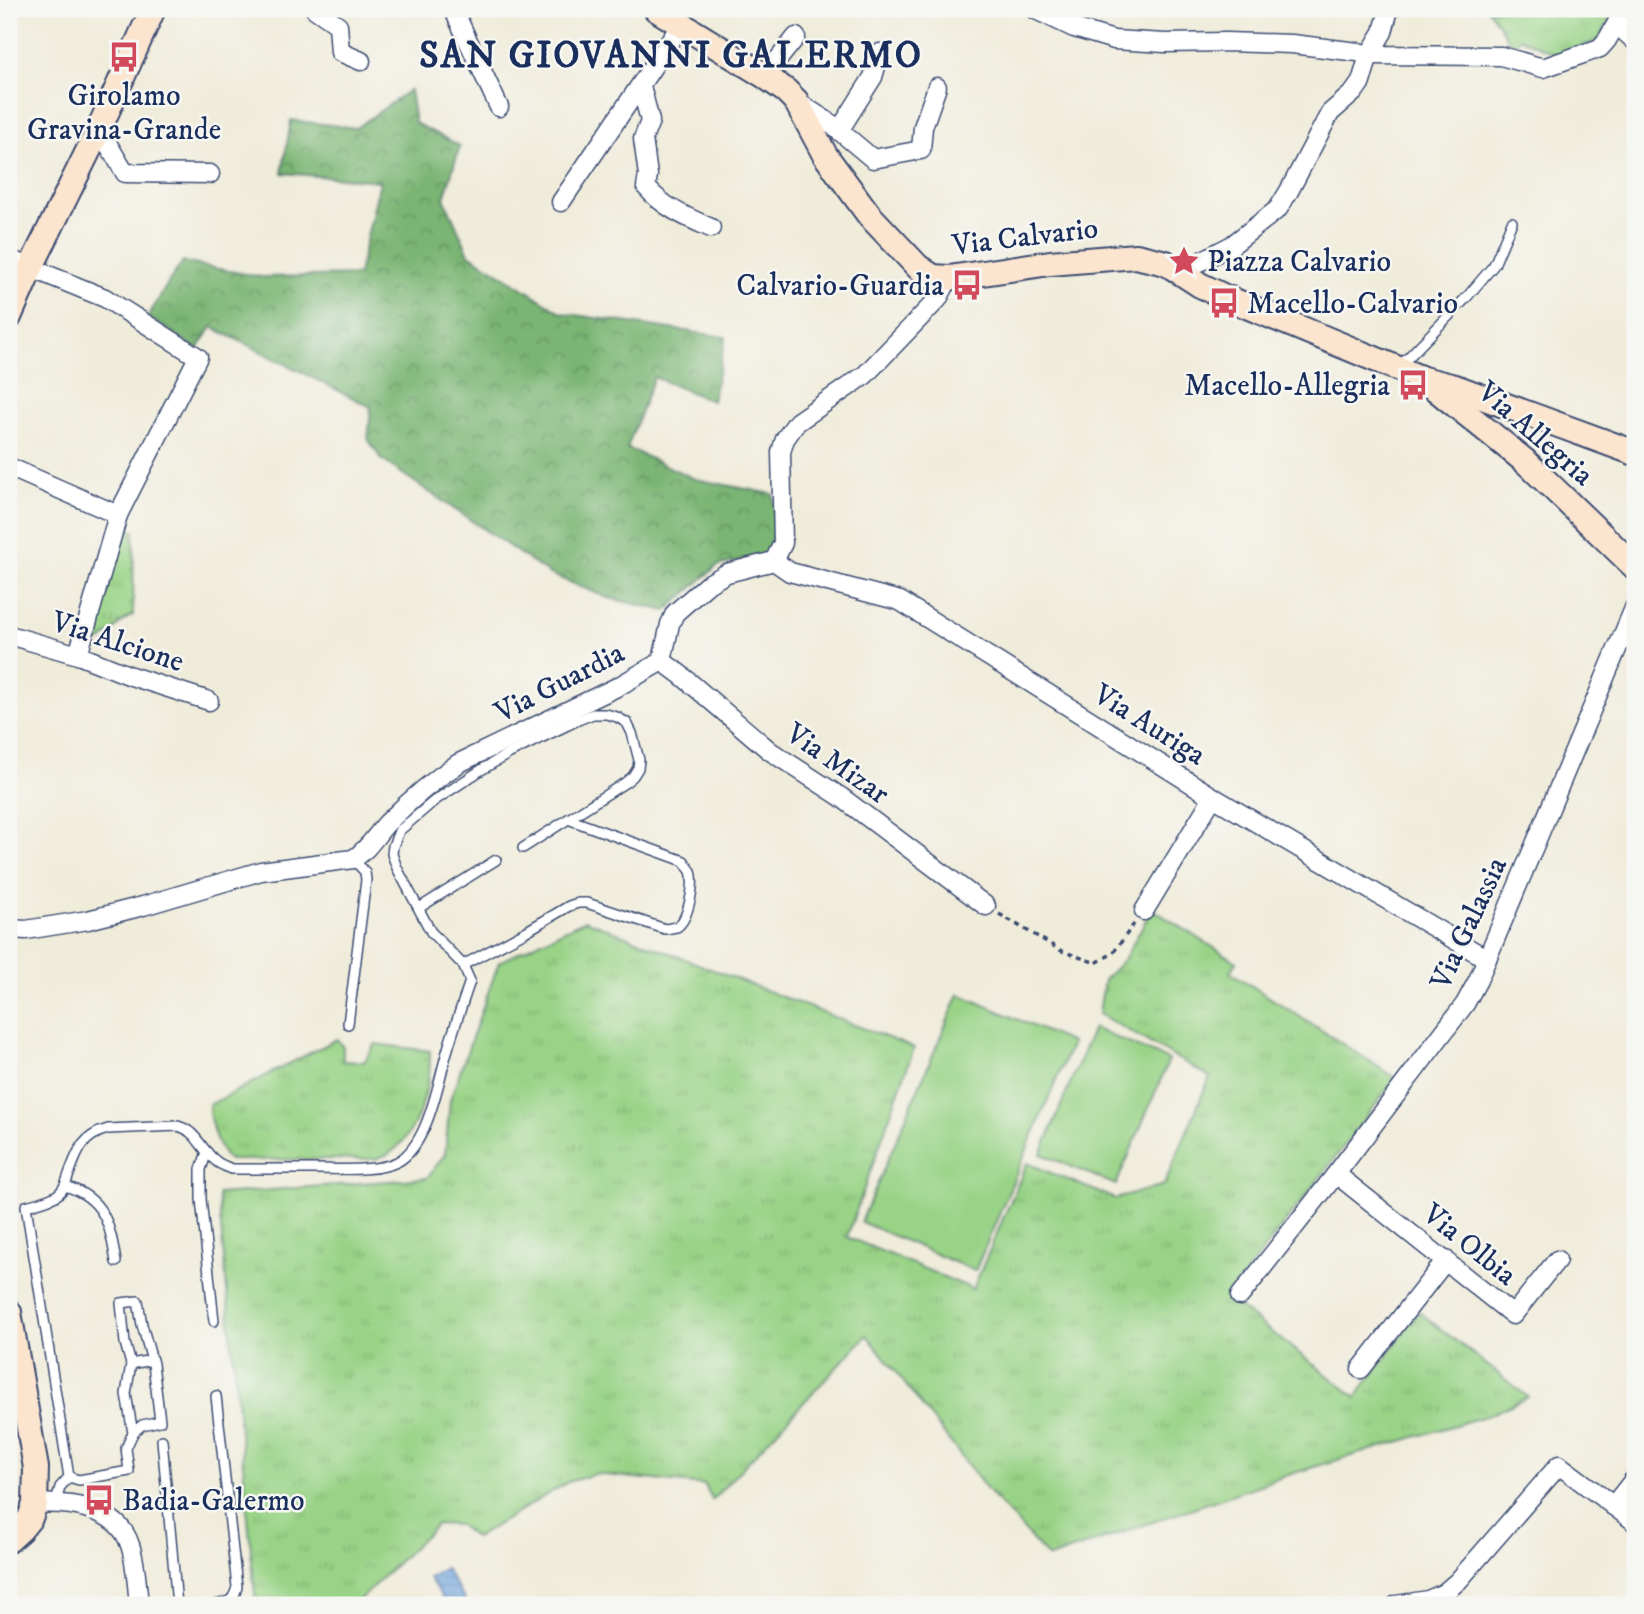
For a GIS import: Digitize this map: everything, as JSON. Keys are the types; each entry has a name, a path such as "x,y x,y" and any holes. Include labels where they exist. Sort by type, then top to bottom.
{"main road":[{"path":"9,317 20,263 99,129 153,9"},
{"name":"Via Calvario","path":"656,9 765,76 796,101 825,155 869,215 918,268 933,277 948,278 1049,262 1136,256 1166,263 1200,285 1423,379"},
{"path":"1423,379 1455,387 1635,453"},
{"name":"Via Allegria","path":"1423,379 1526,462 1635,567"},
{"path":"9,1312 36,1468 46,1503 9,1539"}],"street":[{"path":"315,9 338,25 340,52 360,61"},
{"path":"455,9 499,107"},
{"path":"1034,9 1074,29 1114,40 1292,44 1357,51 1369,55 1501,56 1543,68 1600,48 1621,17 1635,41"},
{"path":"1180,271 1232,245 1278,209 1330,113 1354,92 1361,82 1369,55 1383,32 1389,9"},
{"path":"561,202 641,86 687,29"},
{"path":"765,76 796,37"},
{"path":"839,131 873,77 880,53"},
{"path":"641,86 649,121 643,139 648,175 646,187 677,213 711,228"},
{"path":"796,101 830,123 873,159 921,150 923,127 937,88"},
{"path":"99,129 125,173 210,174"},
{"path":"20,263 105,298 198,357 118,515 78,655"},
{"path":"774,561 783,543 780,452 785,439 797,422 864,374 938,299 948,278"},
{"path":"9,467 118,515"},
{"name":"Via Guardia","path":"353,859 365,850 414,797 458,763 619,686 662,661 670,624 675,614 708,584 727,573 774,561"},
{"name":"Via Auriga","path":"774,561 790,572 900,601 1213,797 1488,959"},
{"name":"Via Galassia","path":"1240,1296 1465,1004 1488,959 1635,606"},
{"name":"Via Alcione","path":"9,635 78,655 131,676 209,701"},
{"name":"Via Mizar","path":"662,661 770,751 841,797 986,906"},
{"path":"1144,911 1213,797"},
{"path":"9,929 26,930 88,920 261,871 353,859"},
{"name":"Via Olbia","path":"1336,1174 1513,1315 1557,1260"},
{"path":"1361,1369 1446,1261"},
{"path":"1396,1605 1428,1600 1444,1593 1458,1581 1559,1465 1635,1522"},
{"path":"1613,1506 1635,1478"},
{"path":"46,1503 66,1503 96,1512 118,1525 131,1546 139,1605"}],"lane":[{"path":"1397,368 1467,297 1494,265 1512,222"},
{"path":"69,1477 26,1206 58,1195 65,1186 80,1147 97,1132 108,1129 178,1126 186,1128 195,1135 213,1159 231,1169 350,1170 382,1167 397,1162 406,1155 424,1128 470,981 463,965 431,932 397,868 392,854 396,837 404,826 434,801 510,753 593,715 606,714 627,723 639,760 633,776 523,848"},
{"path":"463,965 578,903 587,903 665,929 677,927 684,918 692,885 691,870 684,861 568,819"},
{"path":"348,1024 366,880 365,872 353,859"},
{"path":"419,908 496,860"},
{"path":"207,1152 201,1169 201,1199 214,1321"},
{"path":"65,1186 91,1199 104,1214 116,1262"},
{"path":"69,1477 79,1479 129,1471 125,1448 133,1433 142,1424 160,1421 152,1360 138,1301 121,1303 125,1343 131,1364 126,1394 133,1433"},
{"path":"131,1364 152,1360"},
{"path":"215,1605 228,1602 234,1597 237,1587 216,1396"},
{"path":"162,1440 177,1605"},
{"path":"46,1503 69,1477"}],"path":[{"path":"986,906 1062,951 1096,963 1113,953 1144,911"}],"green space":[{"path":"1488,9 1615,9 1599,40 1558,55 1520,38 1513,47"},
{"path":"410,90 415,123 460,146 444,198 469,254 562,313 726,337 712,401 654,377 627,448 695,479 773,494 777,540 766,555 717,566 666,611 608,598 548,573 381,459 368,439 371,407 212,327 198,349 148,317 183,262 261,277 358,275 380,181 282,173 291,120 356,128"},
{"path":"121,528 134,531 133,615 99,642 92,638 92,634"},
{"path":"1152,909 1237,962 1230,972 1396,1078 1227,1298 1356,1397 1419,1312 1528,1397 1489,1415 1297,1472 1049,1558 989,1492 867,1335 712,1500 705,1485 595,1474 568,1482 475,1538 459,1525 437,1524 354,1605 256,1605 218,1194 427,1178 445,1154 450,1100 499,962 585,920 914,1048 847,1237 973,1289 1027,1163 1115,1199 1164,1185 1210,1077 1099,1014 1104,980 1125,958"},
{"path":"959,994 1072,1043 975,1271 861,1222"},
{"path":"1093,1028 1169,1060 1116,1185 1041,1154"},
{"path":"337,1039 343,1047 343,1061 364,1062 375,1044 430,1051 422,1106 409,1133 400,1144 388,1154 375,1159 229,1160 214,1134 209,1105"}],"water":[{"path":"445,1568 465,1600 463,1605 447,1605 429,1578"}],"place":[{"name":"Girolamo Gravina-Grande","path":"124,57"},
{"name":"Piazza Calvario","path":"1184,261"},
{"name":"Calvario-Guardia","path":"967,285"},
{"name":"Macello-Calvario","path":"1224,303"},
{"name":"Macello-Allegria","path":"1413,385"},
{"name":"Badia-Galermo","path":"99,1500"}],"district":[{"name":"SAN GIOVANNI GALERMO","path":"671,54"}]}
